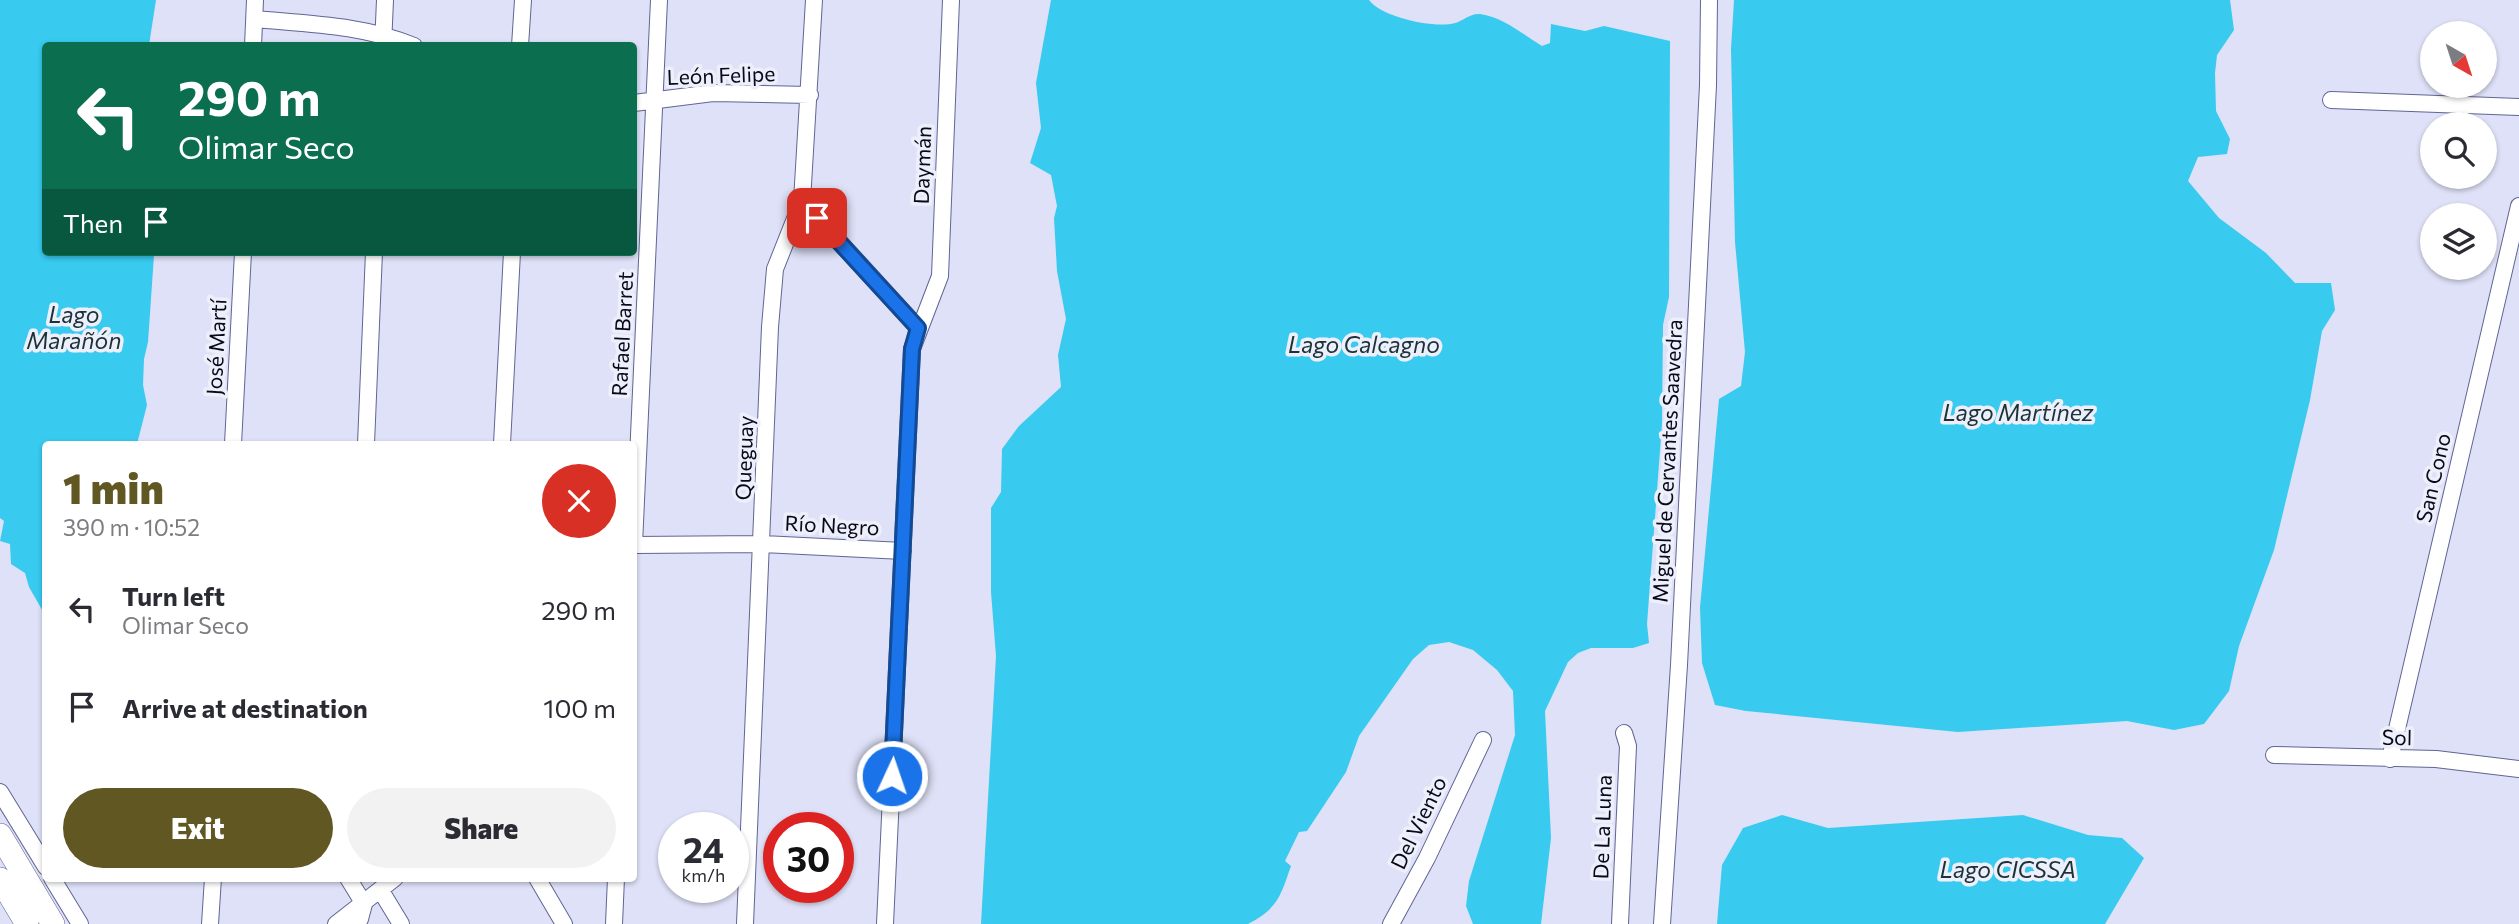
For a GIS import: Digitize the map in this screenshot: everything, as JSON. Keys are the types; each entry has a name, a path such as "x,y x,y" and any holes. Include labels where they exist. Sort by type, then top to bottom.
{"highway":[{"path":"0,835 53,924"},
{"path":"0,879 27,924"}],"street":[{"path":"253,42 255,0"},
{"path":"255,19 383,39 386,0"},
{"path":"520,42 523,0"},
{"name":"Rafael Barret","path":"637,481 659,0"},
{"name":"Queguay","path":"745,924 775,269 802,201 814,0"},
{"name":"Daymán","path":"885,924 912,349 940,276 951,0"},
{"name":"Miguel de Cervantes Saavedra","path":"1662,924 1679,665 1708,85 1709,0"},
{"name":"León Felipe","path":"637,103 713,93 810,95"},
{"path":"2331,100 2519,107"},
{"path":"802,201 918,328"},
{"name":"San Cono","path":"2390,759 2519,206"},
{"name":"José Martí","path":"233,441 243,256"},
{"path":"366,441 374,256"},
{"path":"502,441 512,256"},
{"name":"Río Negro","path":"637,544 763,544 903,551"},
{"name":"De La Luna","path":"1620,924 1628,746 1624,733"},
{"name":"Del Viento","path":"1391,924 1427,858 1483,740"},
{"name":"Sol","path":"2274,755 2436,759 2519,769"},
{"path":"0,792 42,860"},
{"path":"54,882 80,924"},
{"path":"210,924 213,882"},
{"path":"351,882 365,904"},
{"path":"336,924 352,909 365,904 391,882"},
{"path":"539,882 564,924"},
{"path":"614,924 616,882"},
{"path":"381,891 401,924"},
{"path":"354,924 360,919 365,904"}],"water":[{"name":"Lago Marañón","path":"0,0 156,0 149,42 42,42 42,256 154,256 148,342 144,359 143,385 147,405 138,441 42,441 42,610 29,587 25,573 11,564 10,544 0,541 4,521 0,518"},
{"name":"Lago Calcagno","path":"1051,0 1369,0 1385,12 1422,23 1446,24 1473,15 1488,16 1504,22 1542,46 1550,43 1551,24 1585,31 1604,26 1670,41 1669,297 1663,325 1662,424 1647,624 1649,643 1633,648 1591,648 1578,653 1568,662 1545,711 1551,838 1541,924 1473,924 1466,906 1469,881 1515,735 1513,691 1497,670 1473,650 1449,642 1429,645 1413,659 1359,736 1346,772 1307,831 1299,832 1285,861 1291,866 1277,901 1258,918 1248,924 981,924 996,656 991,592 991,508 1001,492 1002,449 1019,426 1061,387 1058,355 1066,319 1057,271 1054,218 1057,206 1051,175 1030,163 1041,128 1036,83"},
{"name":"Lago Martínez","path":"1734,0 2230,0 2234,30 2217,55 2215,73 2216,111 2230,139 2227,154 2198,157 2188,181 2219,218 2266,253 2295,283 2331,283 2335,310 2322,331 2310,400 2274,550 2239,646 2229,691 2204,724 2174,730 2127,721 1958,732 1746,711 1715,705 1702,663 1700,608 1719,399 1741,386 1745,352 1735,242 1731,49"},
{"name":"Lago CICSSA","path":"1782,815 1828,828 2023,815 2088,835 2122,838 2144,858 2105,924 1717,924 1722,865 1743,828"}],"route":[{"path":"817,218 918,328 912,349 892,776"}]}
